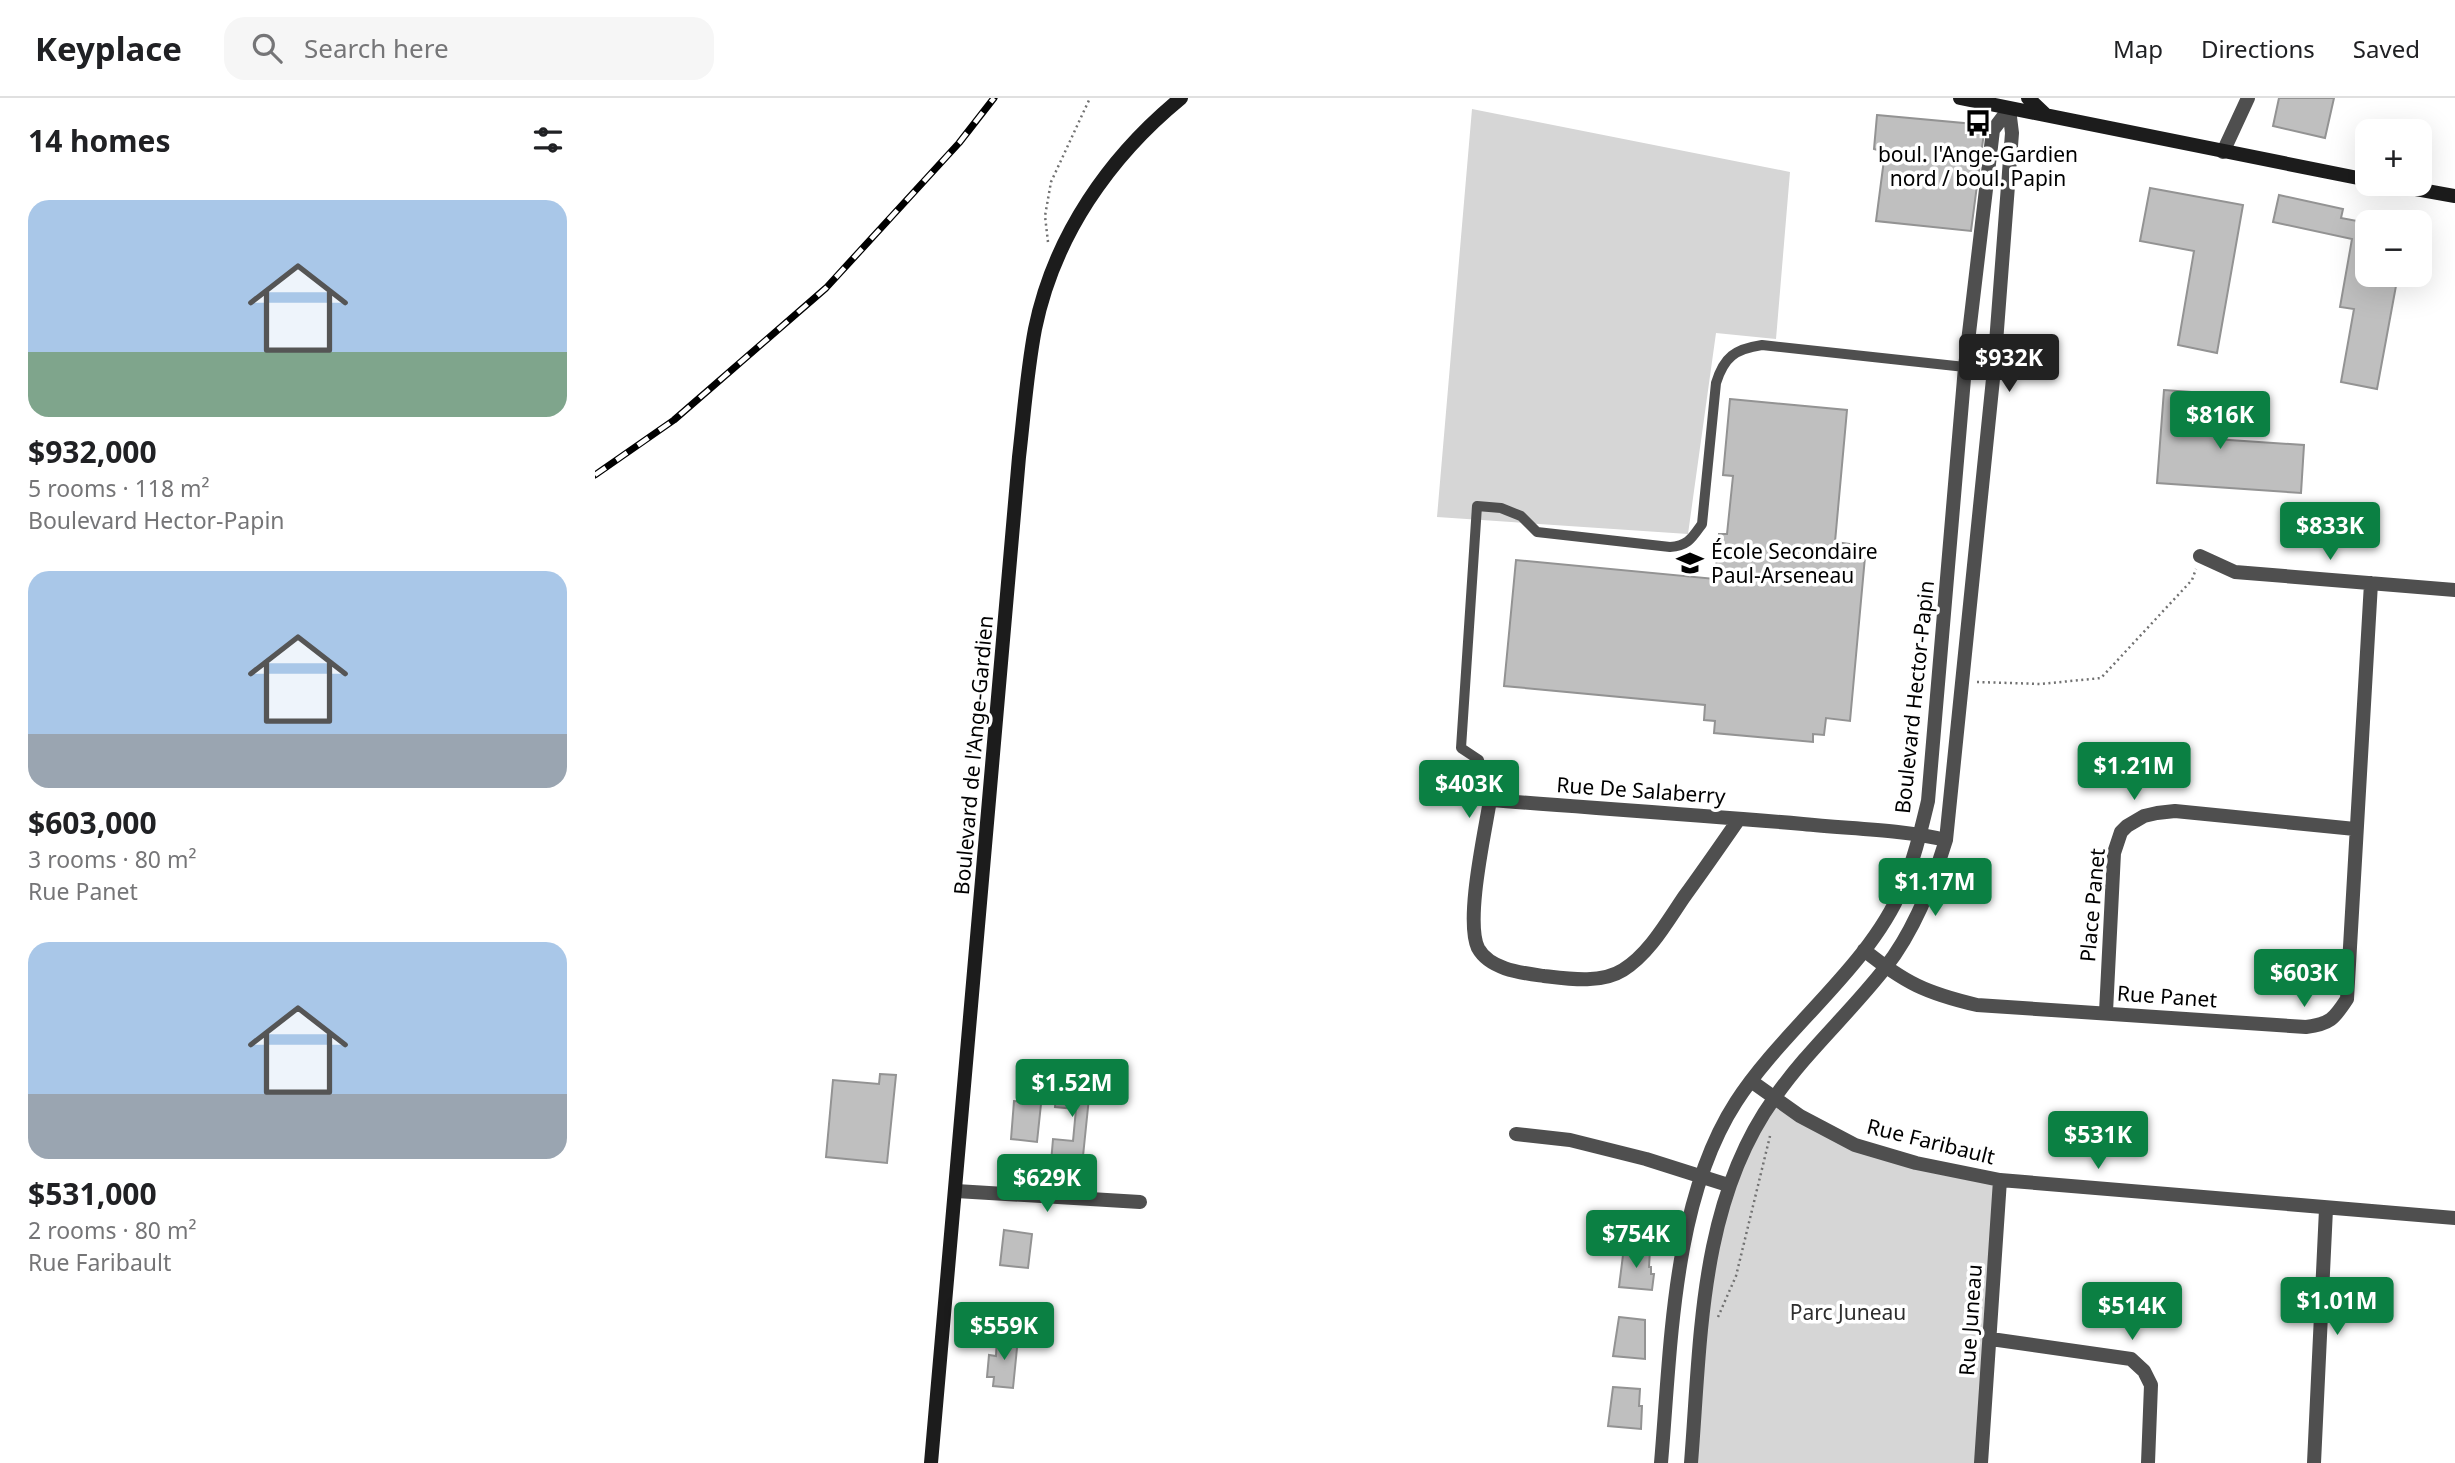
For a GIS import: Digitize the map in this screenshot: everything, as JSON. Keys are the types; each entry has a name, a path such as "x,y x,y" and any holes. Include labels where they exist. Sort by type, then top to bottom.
{"main road":[{"name":"Boulevard de l'Ange-Gardien","path":"931,1463 1028,371 1035,327 1051,273 1080,214 1103,178 1147,128 1181,98"},
{"path":"1960,98 2010,103 2050,117 2355,177"},
{"path":"2028,98 2050,117"},
{"path":"2432,192 2455,196"}],"street":[{"path":"2224,152 2248,98"},
{"name":"Boulevard Hector-Papin","path":"1661,1463 1674,1315 1683,1250 1702,1175 1727,1117 1751,1081 1864,950 1885,920 1902,889 1920,834 1928,801 1965,367 1993,130 2010,103"},
{"path":"1691,1463 1706,1287 1728,1185 1750,1138 1774,1098 1886,967 1922,906 1946,840 1994,369 2012,133 2010,103"},
{"path":"1965,367 1994,369"},
{"path":"2200,556 2235,572 2455,590"},
{"name":"Rue Panet","path":"1864,950 1908,982 1938,996 1977,1005 2306,1027 2326,1024 2347,999 2371,583"},
{"name":"Rue De Salaberry","path":"1739,818 1669,919 1624,970 1609,977 1563,978 1510,971 1495,963 1479,949 1473,923 1490,800 1739,818 1920,834 1946,840"},
{"name":"Place Panet","path":"2106,1012 2114,853 2121,832 2127,826 2144,816 2175,811 2355,829"},
{"name":"Rue Faribault","path":"1751,1081 1800,1116 1856,1145 1916,1163 2000,1180 2455,1218"},
{"path":"1516,1134 1570,1140 1702,1175 1728,1185"},
{"name":"Rue Juneau","path":"1981,1463 2000,1180"},
{"path":"956,1191 1140,1202"},
{"path":"2314,1463 2326,1209"},
{"path":"1991,1339 2131,1359 2144,1371 2151,1385 2148,1463"}],"lane":[{"path":"1490,800 1479,760 1461,748 1477,506 1500,508 1521,516 1537,532 1681,546 1692,538 1702,524 1716,383 1722,364 1746,347 1762,345 1965,367"}],"path":[{"path":"1051,273 1045,216 1051,182 1090,98"},
{"path":"1963,680 2041,684 2101,678 2192,580 2200,556"},
{"path":"1716,1325 1736,1276 1771,1134"}],"green space":[{"path":"1472,109 1790,172 1776,339 1716,333 1688,534 1437,517"},
{"name":"Parc Juneau","path":"1774,1098 1855,1145 2000,1180 1981,1463 1691,1463 1720,1217"}],"building":[{"path":"2279,98 2334,98 2325,138 2273,126"},
{"path":"1877,115 1985,125 1971,231 1876,221 1885,152 1874,149"},
{"path":"2150,188 2243,205 2217,353 2178,345 2194,251 2140,241"},
{"path":"2279,195 2343,209 2341,218 2355,221 2355,287 2396,287 2377,389 2341,382 2354,309 2340,307 2352,239 2273,222"},
{"path":"2164,390 2218,394 2215,439 2304,445 2301,493 2157,483"},
{"path":"1730,399 1847,410 1835,542 1851,544 1850,556 1865,557 1850,721 1826,718 1824,735 1813,734 1813,742 1714,733 1715,721 1704,720 1705,705 1504,686 1516,560 1715,579 1719,534 1727,534 1733,476 1723,475"},
{"path":"880,1074 896,1075 887,1163 826,1157 833,1080 879,1084"},
{"path":"1058,1075 1091,1078 1082,1166 1051,1163 1053,1139 1073,1141 1076,1109 1055,1107"},
{"path":"1014,1101 1041,1104 1037,1142 1011,1139"},
{"path":"1004,1230 1032,1234 1028,1268 1000,1265"},
{"path":"1624,1247 1650,1250 1649,1267 1651,1274 1654,1274 1652,1290 1619,1287"},
{"path":"1619,1317 1645,1320 1645,1359 1613,1356"},
{"path":"997,1336 1018,1338 1013,1388 993,1386 994,1377 987,1377 989,1355 996,1356"},
{"path":"1613,1387 1640,1389 1641,1429 1608,1426"}],"railway":[{"path":"595,475 674,420 826,288 959,143 994,98"}],"place":[{"name":"boul. l'Ange-Gardien nord / boul. Papin","path":"1978,123"},
{"name":"École Secondaire Paul-Arseneau","path":"1690,563"}]}
